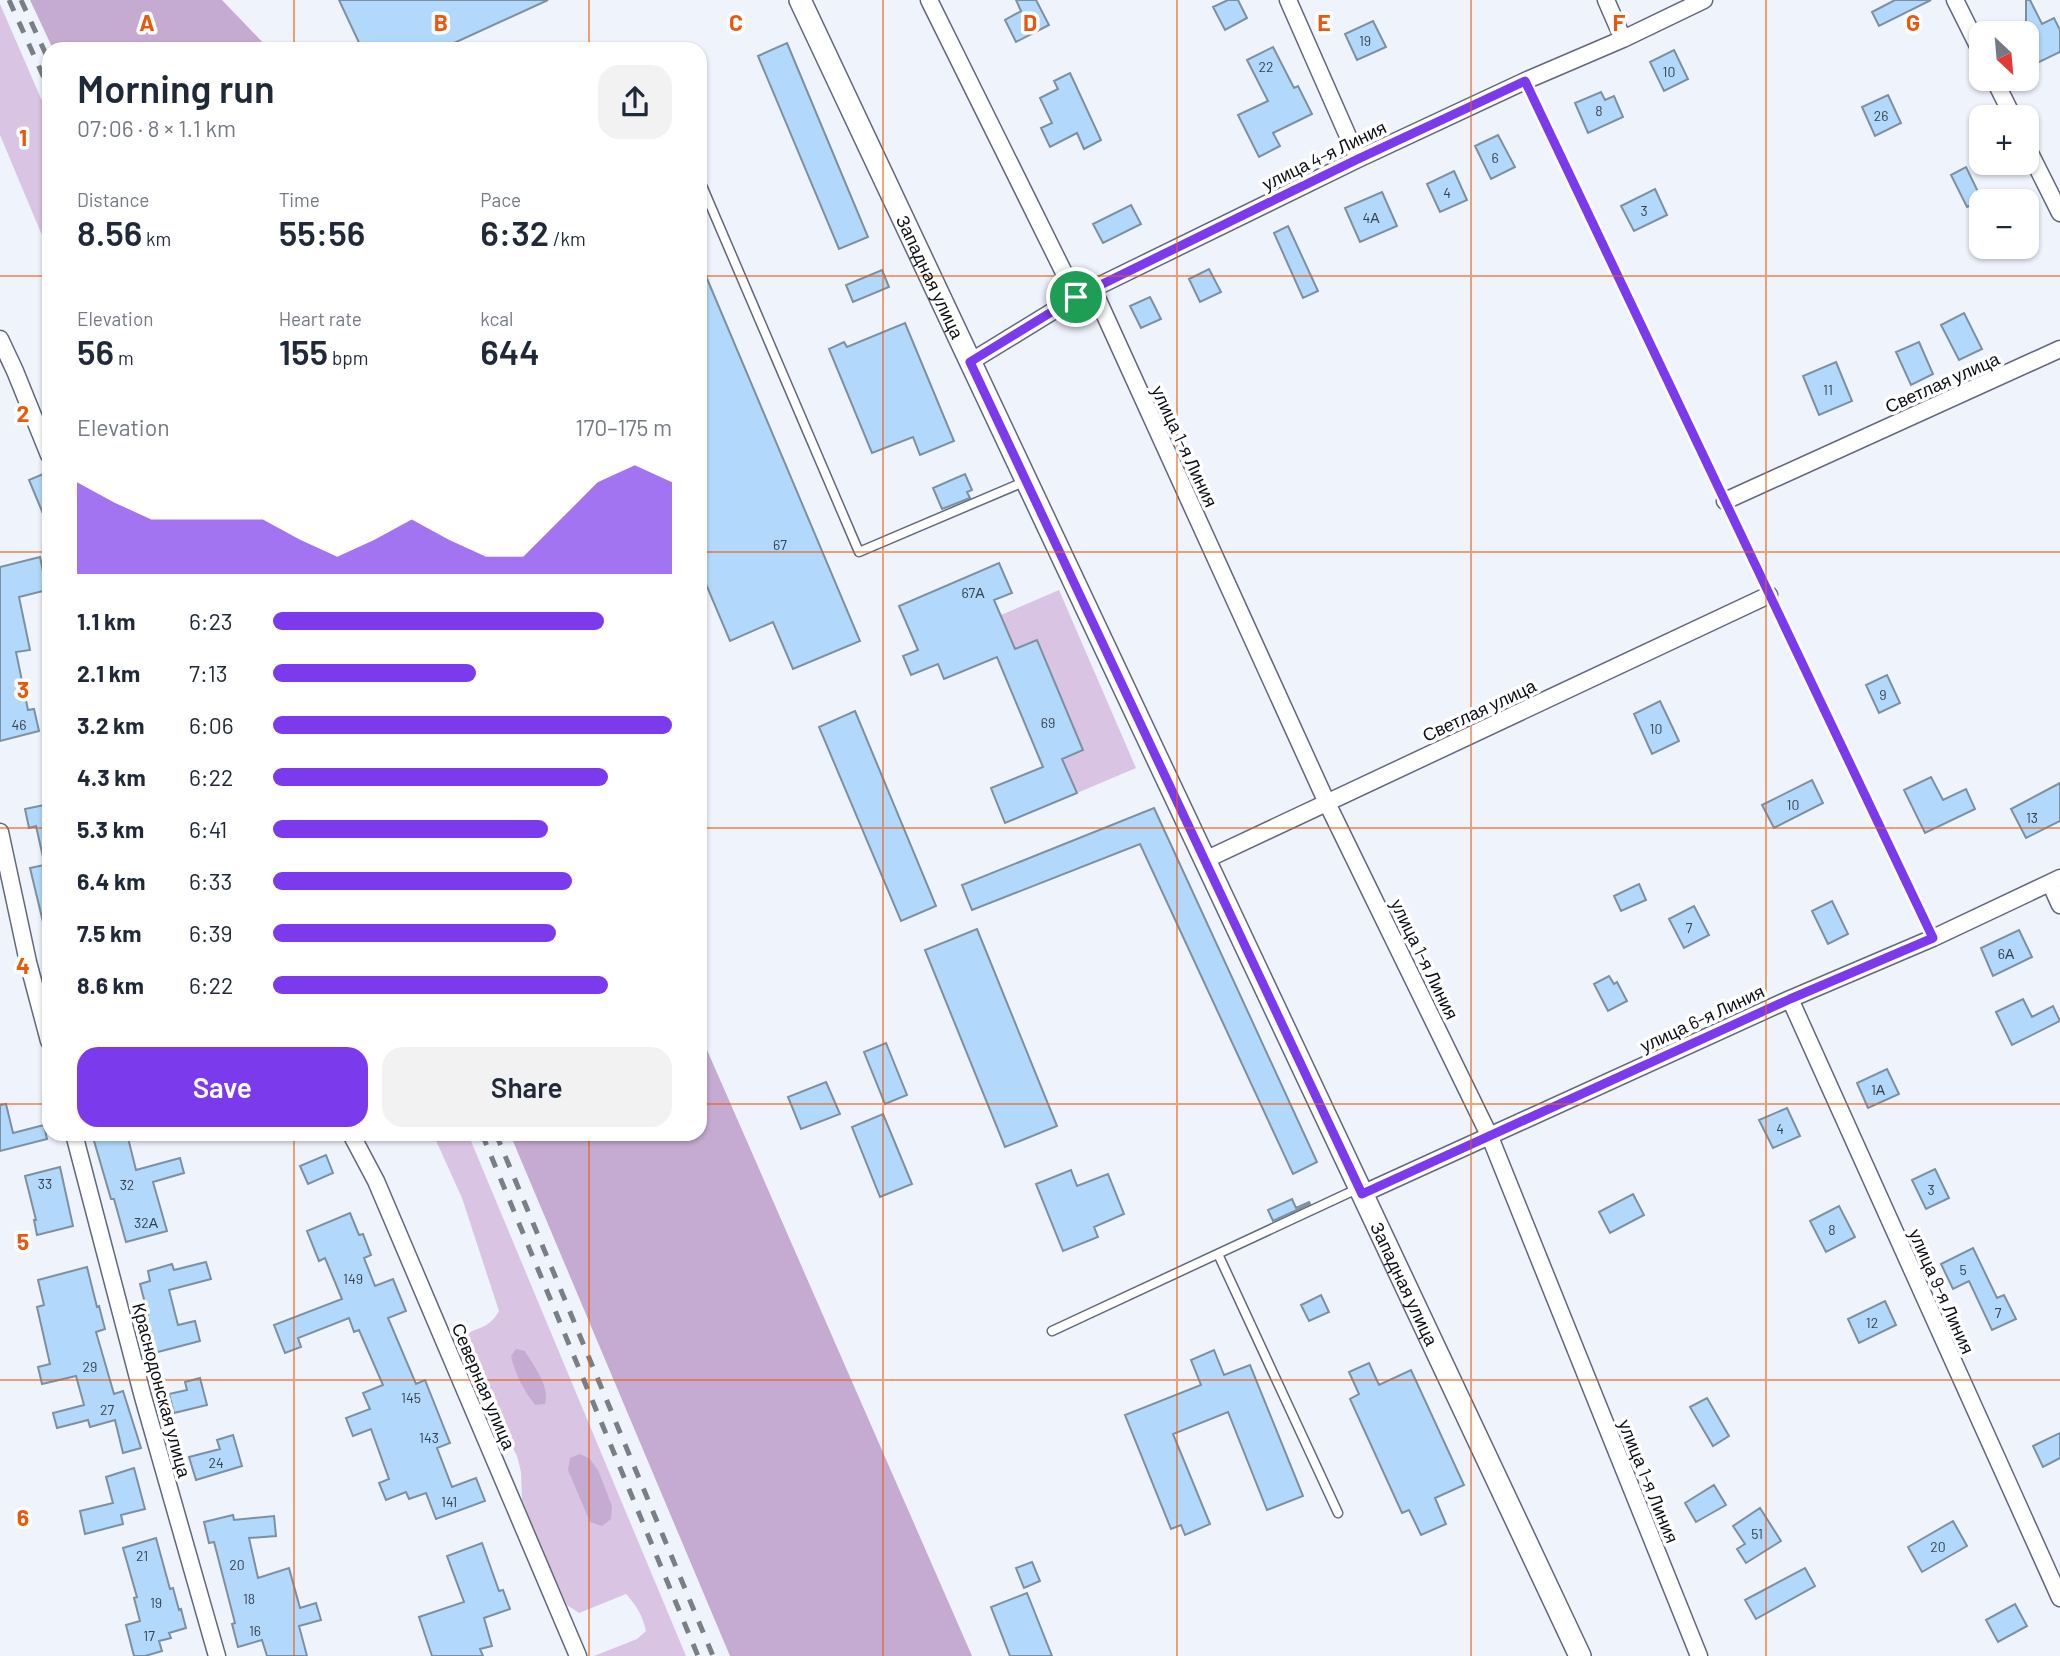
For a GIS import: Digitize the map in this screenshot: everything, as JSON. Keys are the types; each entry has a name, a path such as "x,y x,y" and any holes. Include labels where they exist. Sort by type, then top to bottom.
{"street":[{"name":"Западная улица","path":"800,0 1580,1656"},
{"path":"929,0 1076,297"},
{"path":"1288,0 1358,159"},
{"path":"1606,0 1623,39"},
{"name":"улица 4-я Линия","path":"970,362 1076,297 1358,159 1704,0"},
{"path":"1955,0 1969,28"},
{"path":"2039,171 2060,213"},
{"name":"улица 1-я Линия","path":"1093,289 1327,803 1490,1137 1699,1656"},
{"path":"0,339 42,438"},
{"name":"Светлая улица","path":"1726,502 2060,349"},
{"name":"Светлая улица","path":"1205,860 1769,595"},
{"path":"0,832 42,1015"},
{"path":"2055,881 2060,905"},
{"name":"улица 6-я Линия","path":"1360,1191 1490,1137 2055,881"},
{"name":"улица 9-я Линия","path":"1790,999 2060,1598"},
{"name":"Краснодонская улица","path":"76,1141 143,1397 217,1656"},
{"name":"Северная улица","path":"355,1141 376,1181 578,1656"}],"lane":[{"path":"1525,81 1933,938"},
{"path":"707,197 859,552 1027,481"},
{"path":"1052,1331 1360,1191"},
{"path":"1218,1254 1338,1513"}],"shaded area":[{"path":"30,0 222,0 262,42 50,42"},
{"path":"0,4 42,101 42,235 0,135"},
{"path":"1059,590 1136,768 1077,793 1062,759 1083,749 1037,641 1015,649 1001,615"},
{"path":"707,1050 972,1656 730,1656 513,1141 707,1141"},
{"path":"436,1141 471,1141 686,1656 594,1656 637,1639 646,1631 639,1611 626,1594 579,1613 567,1605 541,1550 522,1499 521,1472 517,1456 510,1443 496,1428 460,1341 469,1333 490,1323 499,1311 462,1198"},
{"path":"516,1349 525,1351 540,1376 545,1390 545,1404 535,1405 520,1382 511,1356"},
{"path":"580,1454 590,1459 598,1470 612,1506 611,1519 602,1526 590,1522 568,1470 570,1458"}],"building":[{"path":"339,0 548,0 456,42 359,42"},
{"path":"1016,0 1036,0 1049,25 1016,42 1005,20 1021,11"},
{"path":"1228,0 1238,0 1247,18 1225,30 1213,7"},
{"path":"1895,0 1931,0 1879,26 1872,12"},
{"path":"2026,0 2030,0 2042,24 2054,18 2060,30 2060,52 2039,62 2039,21 2026,21"},
{"path":"1373,21 1386,47 1357,60 1345,34"},
{"path":"787,43 868,237 839,249 758,56"},
{"path":"1273,47 1294,88 1298,86 1312,114 1273,133 1280,146 1259,157 1238,115 1268,101 1247,60"},
{"path":"1674,50 1688,79 1664,91 1650,62"},
{"path":"1070,73 1101,140 1084,149 1077,133 1050,147 1041,128 1052,123 1040,98 1058,89 1054,81"},
{"path":"1601,92 1605,100 1614,96 1623,117 1588,133 1575,103"},
{"path":"1888,95 1901,123 1875,136 1862,107"},
{"path":"1498,135 1515,167 1491,179 1475,146"},
{"path":"1966,167 1977,189 1969,189 1969,206 1967,207 1951,175"},
{"path":"1454,171 1467,200 1440,212 1427,184"},
{"path":"1655,189 1667,215 1634,231 1621,206"},
{"path":"1382,192 1397,226 1360,242 1345,208"},
{"path":"1131,205 1141,224 1103,243 1093,224"},
{"path":"1288,226 1318,291 1303,298 1274,233"},
{"path":"1209,269 1221,292 1200,302 1189,279"},
{"path":"882,270 889,287 853,302 846,285"},
{"path":"707,279 860,641 793,669 773,622 730,641 707,587"},
{"path":"1150,297 1161,319 1141,328 1130,306"},
{"path":"1964,313 1982,349 1959,360 1941,325"},
{"path":"905,323 954,441 920,455 913,437 872,453 829,349 844,342 847,347"},
{"path":"1919,342 1933,374 1911,385 1896,352"},
{"path":"1836,362 1852,401 1819,415 1803,376"},
{"path":"42,474 42,511 29,480"},
{"path":"965,474 972,490 967,492 970,498 942,509 933,488"},
{"path":"40,557 42,566 42,591 19,597 30,650 16,652 28,710 34,709 39,731 0,741 0,567"},
{"path":"999,563 1012,593 994,600 1015,649 1037,640 1083,750 1062,759 1077,793 1005,823 991,788 1043,767 997,657 944,679 938,664 911,675 903,656 918,650 899,606"},
{"path":"1887,675 1900,703 1879,713 1866,685"},
{"path":"1660,701 1679,741 1652,754 1634,714"},
{"path":"855,711 936,906 901,921 819,727"},
{"path":"1931,777 1943,800 1966,789 1975,809 1925,833 1904,790"},
{"path":"1812,780 1823,803 1774,828 1762,805"},
{"path":"2060,783 2060,821 2026,838 2011,809"},
{"path":"42,805 42,853 36,826 29,828 25,809"},
{"path":"1154,808 1317,1162 1293,1174 1140,844 972,910 962,885"},
{"path":"42,865 42,918 30,868"},
{"path":"1639,884 1646,900 1621,911 1614,896"},
{"path":"1832,901 1848,934 1828,944 1812,911"},
{"path":"1694,906 1709,935 1684,948 1669,919"},
{"path":"977,929 1057,1126 1005,1147 925,950"},
{"path":"2019,930 2032,957 1993,976 1981,948"},
{"path":"1609,976 1614,984 1617,982 1627,1001 1608,1011 1594,984"},
{"path":"2023,999 2032,1017 2053,1006 2060,1021 2012,1045 1996,1012"},
{"path":"886,1043 907,1095 885,1104 864,1052"},
{"path":"1887,1069 1899,1094 1868,1108 1857,1083"},
{"path":"826,1082 840,1114 801,1129 788,1097"},
{"path":"6,1104 13,1133 42,1126 42,1140 0,1151 0,1105"},
{"path":"1787,1108 1800,1136 1773,1148 1759,1120"},
{"path":"883,1114 912,1184 880,1197 852,1127"},
{"path":"94,1141 129,1141 136,1170 180,1158 184,1173 153,1182 167,1231 126,1242 114,1199 111,1199"},
{"path":"326,1155 333,1173 308,1184 300,1166"},
{"path":"60,1167 73,1226 37,1235 25,1176"},
{"path":"1935,1169 1949,1198 1926,1209 1912,1180"},
{"path":"1071,1170 1077,1186 1108,1174 1124,1214 1094,1227 1098,1237 1063,1251 1036,1184"},
{"path":"1633,1194 1644,1215 1610,1233 1599,1212"},
{"path":"1292,1199 1296,1208 1309,1202 1310,1204 1273,1221 1268,1210"},
{"path":"1839,1206 1855,1237 1826,1252 1810,1221"},
{"path":"350,1213 359,1235 363,1234 371,1255 364,1258 375,1286 393,1279 406,1311 388,1318 416,1384 425,1380 450,1443 437,1448 452,1487 476,1478 485,1501 436,1519 426,1493 409,1499 406,1492 386,1500 379,1483 389,1479 371,1429 353,1436 346,1418 370,1409 363,1393 383,1385 359,1330 354,1332 349,1318 298,1338 301,1347 285,1353 274,1325 342,1299 325,1258 319,1261 307,1231"},
{"path":"1973,1248 1997,1298 2004,1295 2016,1319 1992,1330 1969,1281 1953,1289 1941,1264"},
{"path":"206,1262 211,1279 169,1290 178,1325 195,1321 200,1341 154,1353 140,1284 150,1281 148,1271 172,1264 174,1270"},
{"path":"87,1267 105,1329 96,1332 114,1394 123,1391 141,1448 123,1453 115,1420 90,1427 88,1420 57,1428 53,1413 84,1405 76,1376 42,1384 38,1367 50,1364 37,1307 44,1305 38,1280"},
{"path":"1321,1295 1329,1312 1309,1321 1301,1305"},
{"path":"1885,1301 1896,1325 1859,1343 1848,1319"},
{"path":"1214,1350 1224,1375 1250,1365 1303,1496 1267,1510 1228,1412 1173,1434 1210,1524 1185,1535 1181,1525 1171,1529 1125,1415 1201,1385 1191,1360"},
{"path":"1369,1363 1379,1385 1411,1370 1464,1485 1435,1498 1446,1524 1421,1535 1409,1510 1402,1513 1350,1399 1359,1394 1349,1372"},
{"path":"200,1378 207,1405 174,1413 169,1394 187,1390 185,1382"},
{"path":"1707,1398 1729,1436 1713,1446 1690,1407"},
{"path":"2060,1433 2060,1458 2043,1467 2033,1446"},
{"path":"233,1435 242,1466 196,1480 189,1457 220,1449 217,1440"},
{"path":"134,1468 145,1509 121,1515 123,1524 85,1534 80,1511 113,1503 106,1477"},
{"path":"1714,1485 1726,1505 1696,1522 1685,1503"},
{"path":"1760,1508 1781,1541 1746,1563 1737,1549 1745,1544 1733,1526"},
{"path":"233,1515 234,1520 274,1516 276,1536 249,1538 258,1578 289,1568 300,1608 316,1603 321,1620 299,1626 307,1656 267,1656 262,1640 238,1647 232,1624 235,1623 214,1542 209,1543 204,1522"},
{"path":"1953,1521 1967,1546 1922,1572 1908,1547"},
{"path":"156,1538 170,1589 173,1588 186,1628 169,1633 171,1638 159,1641 162,1651 134,1656 126,1625 140,1621 134,1598 137,1597 123,1548"},
{"path":"482,1543 499,1591 503,1590 510,1609 484,1618 492,1646 480,1649 483,1656 432,1656 419,1617 464,1602 447,1556"},
{"path":"1032,1562 1040,1581 1024,1588 1016,1568"},
{"path":"1805,1568 1815,1586 1756,1619 1745,1600"},
{"path":"1027,1593 1052,1656 1010,1656 991,1607"},
{"path":"2015,1604 2027,1626 1998,1642 1986,1620"}],"railway":[{"path":"9,0 42,73"},
{"path":"21,0 42,46"},
{"path":"485,1141 698,1656"},
{"path":"499,1141 713,1656"}],"route":[{"path":"1525,81 1933,938 1790,999 1362,1194 970,362 1076,297 1358,159 1525,81"}]}
